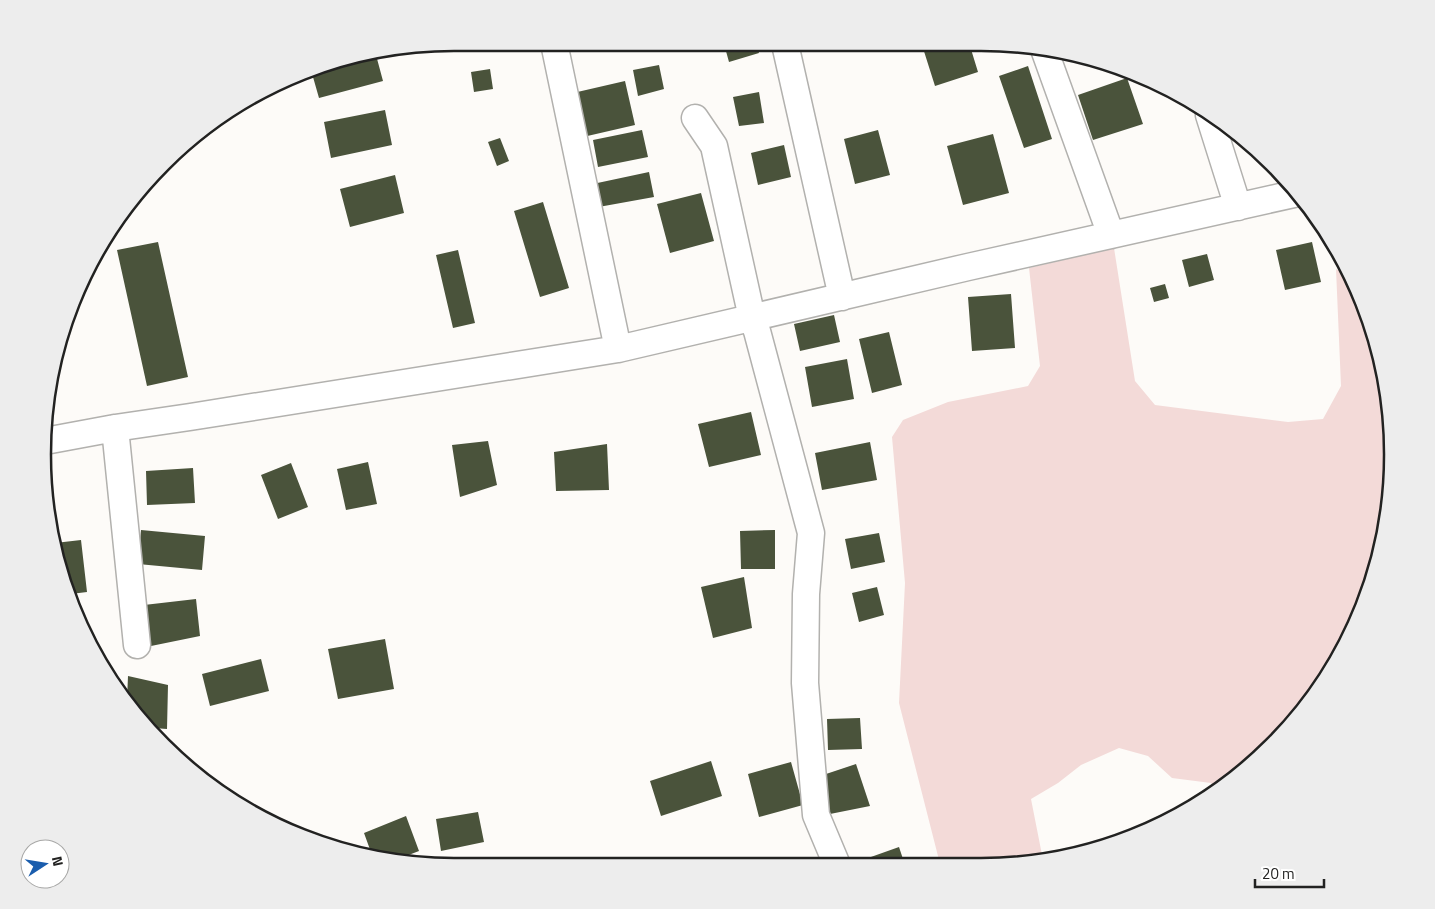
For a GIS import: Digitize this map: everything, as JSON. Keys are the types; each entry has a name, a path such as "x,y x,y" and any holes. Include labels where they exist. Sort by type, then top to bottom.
{"street":[{"path":"556,51 618,349"},
{"path":"787,51 842,297"},
{"path":"1047,57 1112,235"},
{"path":"695,118 714,146 752,318 758,331 811,533 806,594 806,692 816,815 834,858"},
{"path":"1212,124 1238,207"},
{"path":"52,440 115,428 618,349 1289,196"},
{"path":"115,428 138,645"}],"shaded area":[{"path":"1114,248 1135,381 1155,405 1288,422 1323,419 1341,386 1336,269 1339,271 1362,325 1376,376 1383,428 1384,454 1380,507 1370,559 1362,584 1353,609 1330,656 1316,679 1284,720 1266,740 1226,774 1212,785 1211,783 1172,778 1148,756 1119,748 1081,765 1058,783 1031,799 1042,853 1007,857 938,858 899,703 905,583 892,437 903,420 948,402 1028,386 1040,366 1029,268"}],"building":[{"path":"726,51 758,51 759,53 729,62"},
{"path":"924,51 972,51 978,72 935,86"},
{"path":"377,59 383,81 319,98 313,77 350,65"},
{"path":"659,65 664,89 638,96 633,70"},
{"path":"1028,66 1052,139 1024,148 999,76"},
{"path":"490,69 493,89 474,92 471,72"},
{"path":"1127,79 1143,124 1093,140 1078,95"},
{"path":"625,81 635,125 583,137 573,93"},
{"path":"759,92 764,123 739,126 733,97"},
{"path":"385,110 392,145 331,158 324,122"},
{"path":"642,130 648,157 598,167 593,140"},
{"path":"878,130 890,175 855,184 844,139"},
{"path":"993,134 1009,193 963,205 947,146"},
{"path":"500,138 509,161 497,166 488,142"},
{"path":"784,145 791,177 758,185 751,153"},
{"path":"649,172 654,197 593,208 588,185"},
{"path":"395,175 404,213 350,227 340,189"},
{"path":"701,193 714,241 670,253 657,204"},
{"path":"543,202 569,288 540,297 514,211"},
{"path":"158,242 188,377 147,386 117,250"},
{"path":"1312,242 1321,282 1285,290 1276,250"},
{"path":"458,250 475,323 453,328 436,255"},
{"path":"1207,254 1214,280 1189,287 1182,260"},
{"path":"1165,284 1169,298 1154,302 1150,288"},
{"path":"1011,294 1015,348 972,351 968,297"},
{"path":"834,315 840,342 800,351 794,324"},
{"path":"889,332 902,385 872,393 859,339"},
{"path":"847,359 854,399 812,407 805,367"},
{"path":"751,412 761,455 709,467 698,424"},
{"path":"488,441 497,485 460,497 452,445"},
{"path":"870,442 877,480 822,490 815,453"},
{"path":"607,444 609,490 556,491 554,452"},
{"path":"368,462 377,504 346,510 337,469"},
{"path":"291,463 308,507 278,519 261,475"},
{"path":"193,468 195,503 147,505 146,471"},
{"path":"141,530 205,536 202,570 138,564"},
{"path":"775,530 775,569 741,569 740,531"},
{"path":"879,533 885,562 851,569 845,539"},
{"path":"81,540 87,592 76,593 61,542"},
{"path":"744,577 752,628 713,638 701,587"},
{"path":"877,587 884,615 859,622 852,593"},
{"path":"196,599 200,636 151,646 144,605"},
{"path":"385,639 394,689 338,699 328,649"},
{"path":"261,659 269,691 210,706 202,674"},
{"path":"128,676 168,685 167,729 159,728 127,690"},
{"path":"860,718 862,749 828,750 827,719"},
{"path":"711,761 722,796 661,816 650,781"},
{"path":"791,762 803,805 759,817 748,774"},
{"path":"856,764 870,806 830,814 823,775"},
{"path":"478,812 484,842 441,851 436,819"},
{"path":"406,816 419,851 409,855 370,849 364,833"},
{"path":"899,847 903,858 868,858"}]}
